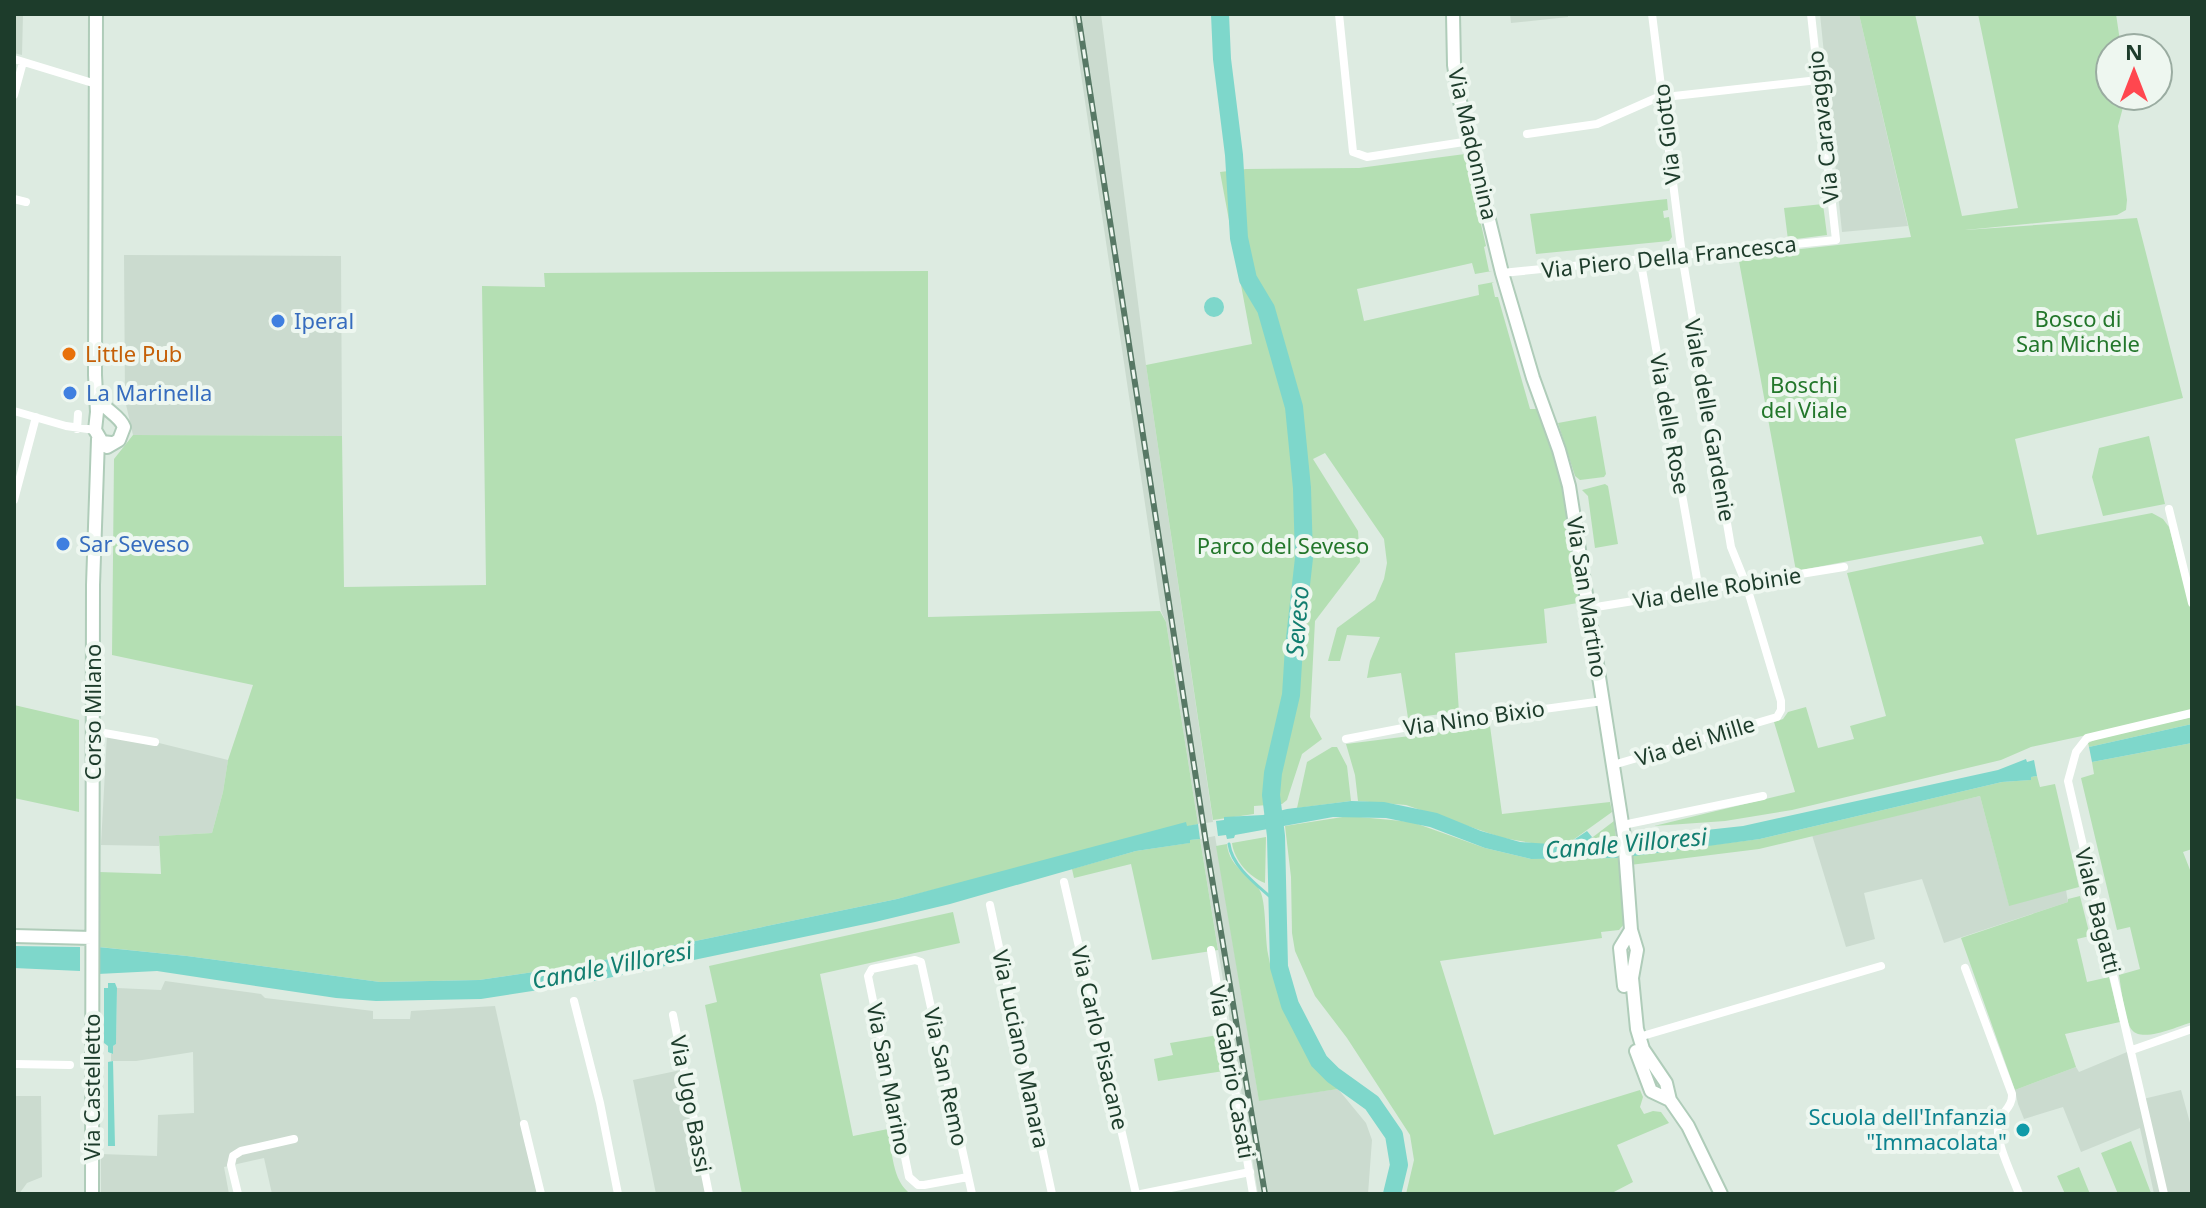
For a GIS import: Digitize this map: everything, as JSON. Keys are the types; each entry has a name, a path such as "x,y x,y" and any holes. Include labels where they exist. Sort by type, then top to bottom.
{"street":[{"name":"Corso Milano","path":"91,976 95,476 100,433 95,388 96,14"},
{"path":"1339,14 1351,146 1357,155 1367,157 1470,141"},
{"name":"Via Madonnina","path":"1453,14 1454,65 1502,273"},
{"name":"Via Giotto","path":"1652,14 1682,255"},
{"name":"Via Caravaggio","path":"1811,14 1836,240"},
{"path":"14,95 18,60 96,84"},
{"path":"1527,134 1597,124 1663,97 1818,80"},
{"path":"14,199 26,202"},
{"name":"Via Piero Della Francesca","path":"1502,273 1836,240"},
{"name":"Viale delle Gardenie","path":"1682,255 1731,547 1746,584 1781,701 1777,717"},
{"name":"Via delle Rose","path":"1640,258 1699,590"},
{"name":"Via San Martino","path":"1502,273 1533,378 1565,468 1624,830 1631,930 1637,950 1632,988 1639,1037 1648,1059 1666,1083 1670,1100 1688,1126 1721,1194"},
{"path":"14,411 119,440 124,427 120,419 100,403 95,388"},
{"path":"77,429 78,414"},
{"path":"100,433 103,415 112,414"},
{"path":"14,500 36,417"},
{"path":"2169,509 2192,603"},
{"name":"Via delle Robinie","path":"1590,608 1844,567"},
{"name":"Via Nino Bixio","path":"1346,739 1403,728 1603,701"},
{"name":"Viale Bagatti","path":"2164,1194 2068,781 2079,746 2087,738 2192,713"},
{"name":"Via dei Mille","path":"1613,765 1777,717"},
{"path":"93,731 155,742"},
{"path":"1624,830 1763,796"},
{"name":"Via Carlo Pisacane","path":"1064,882 1138,1194"},
{"name":"Via Luciano Manara","path":"990,905 1052,1194"},
{"name":"Via San Martino","path":"1631,930 1620,948 1630,1034 1651,1091 1670,1100"},
{"path":"14,936 92,942"},
{"name":"Via Gabrio Casati","path":"1211,950 1253,1194"},
{"name":"Via San Marino","path":"919,960 872,969 868,976 907,1169 912,1181 918,1185 968,1177"},
{"name":"Via San Remo","path":"919,960 972,1194"},
{"path":"1639,1037 1881,966"},
{"path":"1965,968 2012,1094 2012,1104 2000,1119 1997,1131 2019,1194"},
{"name":"Via Castelletto","path":"91,976 92,1194"},
{"path":"574,1001 600,1103 618,1194"},
{"name":"Via Ugo Bassi","path":"673,1015 709,1194"},
{"path":"2132,1050 2192,1029"},
{"path":"14,1064 70,1065"},
{"path":"524,1124 541,1194"},
{"path":"238,1194 231,1165 233,1156 241,1151 294,1139"},
{"path":"1138,1194 1250,1172"}],"shaded area":[{"path":"14,14 23,14 22,55 14,53"},
{"path":"1072,14 1101,14 1146,365 1213,822 1198,824 1166,622 1161,611"},
{"path":"1510,14 1568,14 1568,17 1511,23"},
{"path":"1820,14 1859,14 1908,226 1842,232"},
{"path":"124,255 341,256 342,436 133,435 125,400"},
{"path":"107,734 228,760 212,833 160,836 159,846 101,845"},
{"path":"1980,796 2009,905 2066,890 2068,902 1944,943 1922,879 1864,893 1875,939 1846,947 1812,835"},
{"path":"1215,836 1259,1100 1338,1089 1366,1123 1372,1140 1368,1194 1258,1194 1200,839"},
{"path":"165,981 261,994 265,998 373,1011 373,1019 410,1019 411,1011 495,1006 537,1194 272,1194 264,1158 224,1167 229,1194 101,1194 101,1154 157,1156 158,1115 194,1113 193,1052 136,1061 111,1061 116,1044 117,988 161,990"},
{"path":"2132,1050 2143,1099 2181,1090 2192,1130 2192,1193 2154,1194 2140,1128 2081,1152 2063,1107 2024,1119 2015,1090 2076,1067 2079,1072"},
{"path":"681,1070 706,1194 656,1194 633,1080"},
{"path":"14,1096 41,1096 42,1177 27,1183 19,1194 14,1194"}],"green space":[{"path":"1859,14 1915,14 1962,216 2018,208 1978,14 2116,14 2119,32 2094,32 2094,112 2122,112 2118,126 2126,210 2117,215 1965,230 2137,218 2183,398 2015,439 2037,535 2152,513 2169,527 2192,614 2192,710 2031,747 2001,760 1792,810 1725,821 1654,826 1795,792 1774,722 1783,719 1788,712 1806,707 1818,748 1854,739 1850,726 1886,716 1847,573 1984,544 1981,536 1796,571 1738,256 1911,237"},
{"name":"Parco del Seveso","path":"1465,154 1489,271 1492,271 1475,274 1472,263 1357,289 1364,321 1479,295 1478,285 1494,282 1495,297 1498,297 1530,409 1537,409 1560,476 1583,602 1544,609 1547,643 1455,653 1459,712 1408,718 1401,673 1367,678 1380,637 1347,635 1340,661 1328,661 1337,628 1375,600 1387,563 1384,539 1325,453 1313,459 1358,531 1360,562 1315,621 1310,717 1322,739 1302,754 1287,800 1282,804 1254,806 1254,814 1213,820 1146,365 1252,344 1220,172 1359,168"},
{"path":"1667,199 1668,210 1663,211 1664,218 1669,217 1672,237 1669,241 1536,254 1530,214"},
{"path":"1823,204 1827,235 1788,240 1784,208"},
{"path":"928,271 928,617 1160,611 1166,622 1198,824 897,899 575,966 479,980 380,982 99,947 99,872 161,874 159,836 212,833 228,760 253,685 112,655 114,459 133,435 342,436 344,587 486,585 482,286 545,287 544,273"},
{"path":"1596,416 1606,474 1604,477 1580,480 1575,476 1558,423"},
{"path":"2149,436 2165,504 2103,516 2092,477 2099,448"},
{"path":"1605,484 1608,486 1618,544 1595,548 1588,496 1582,490"},
{"path":"14,705 79,720 79,812 14,798"},
{"path":"2192,717 2192,724 2089,747 2088,743 2101,737"},
{"path":"1490,726 1502,814 1610,802 1612,812 1566,845 1543,845 1503,838 1406,805 1358,801 1355,775 1346,744"},
{"path":"2192,743 2192,849 2183,852 2192,875 2192,1022 2161,1032 2137,1034 2125,1013 2119,975 2140,969 2130,927 2117,930 2081,778 2094,774 2092,762"},
{"path":"1337,747 1347,766 1351,801 1297,808 1307,762"},
{"path":"2037,776 2040,787 2055,784 2079,887 2009,906 1980,796 1759,849 1630,865 1630,855 1760,839"},
{"path":"1349,816 1412,822 1485,848 1531,859 1619,858 1625,923 1619,930 1601,932 1602,938 1440,961 1494,1135 1640,1090 1643,1097 1640,1107 1644,1114 1661,1112 1669,1123 1617,1145 1633,1182 1610,1194 1406,1194 1414,1160 1410,1135 1347,1038 1315,996 1295,951 1292,933 1291,877 1285,826"},
{"path":"1614,821 1616,838 1585,843"},
{"path":"1266,837 1265,883 1243,867 1232,843"},
{"path":"1200,839 1218,950 1152,960 1131,864 1074,878 1072,869 1136,851"},
{"path":"1227,844 1232,860 1261,893 1268,954 1285,1008 1314,1058 1338,1089 1259,1101 1216,846"},
{"path":"2080,896 2090,936 2077,939 2087,982 2109,977 2120,1022 2065,1034 2076,1067 2015,1090 1961,938"},
{"path":"953,912 960,943 820,974 853,1136 888,1129 896,1173 911,1194 742,1194 705,1005 717,1002 709,966"},
{"path":"1218,1035 1224,1071 1158,1081 1154,1059 1173,1055 1170,1043"},
{"path":"2131,1141 2150,1194 2118,1194 2101,1153"},
{"path":"2079,1167 2090,1194 2065,1194 2057,1176"}],"water":[{"path":"1214,297 1221,300 1224,307 1221,314 1214,317 1207,314 1204,307 1207,300"},
{"path":"2192,724 2192,743 2092,762 2089,747"},
{"path":"2026,759 2027,762 2034,760 2037,776 2031,777 2031,780 2002,782 1760,839 1619,858 1531,859 1485,848 1430,827 1386,818 1333,817 1227,839 1226,835 1218,836 1216,821 1224,820 1224,817 1263,815 1351,801 1384,802 1437,813 1481,831 1520,842 1566,845 1587,831 1592,837 1587,843 1743,826 1998,770"},
{"name":"Canale Villoresi","path":"1186,822 1187,826 1198,824 1200,839 1136,851 950,904 584,983 481,999 376,1001 336,998 157,971 98,974 98,947 380,982 479,980 575,966 897,899"},
{"path":"14,946 80,947 80,971 14,968"},
{"path":"108,983 115,983 117,988 113,1054 108,1052 108,1046 104,1043 104,988 108,988"},
{"path":"113,1061 115,1146 108,1146 108,1062"}],"waterway":[{"name":"Seveso","path":"1220,14 1239,238 1248,279 1266,309 1294,407 1302,488 1304,558 1291,695 1271,795 1276,836 1279,967 1290,1005 1319,1061 1372,1103 1394,1135 1399,1165 1392,1194"},
{"path":"1229,844 1241,869 1277,903"}],"railway":[{"path":"1078,14 1206,843 1265,1194"}],"place":[{"name":"Iperal","path":"278,321"},
{"name":"Little Pub","path":"69,354"},
{"name":"La Marinella","path":"70,393"},
{"name":"Sar Seveso","path":"63,544"},
{"name":"Scuola dell'Infanzia \"Immacolata\"","path":"2023,1130"}],"park label":[{"name":"Bosco di San Michele","path":"2078,332"},
{"name":"Boschi del Viale","path":"1804,398"}]}
